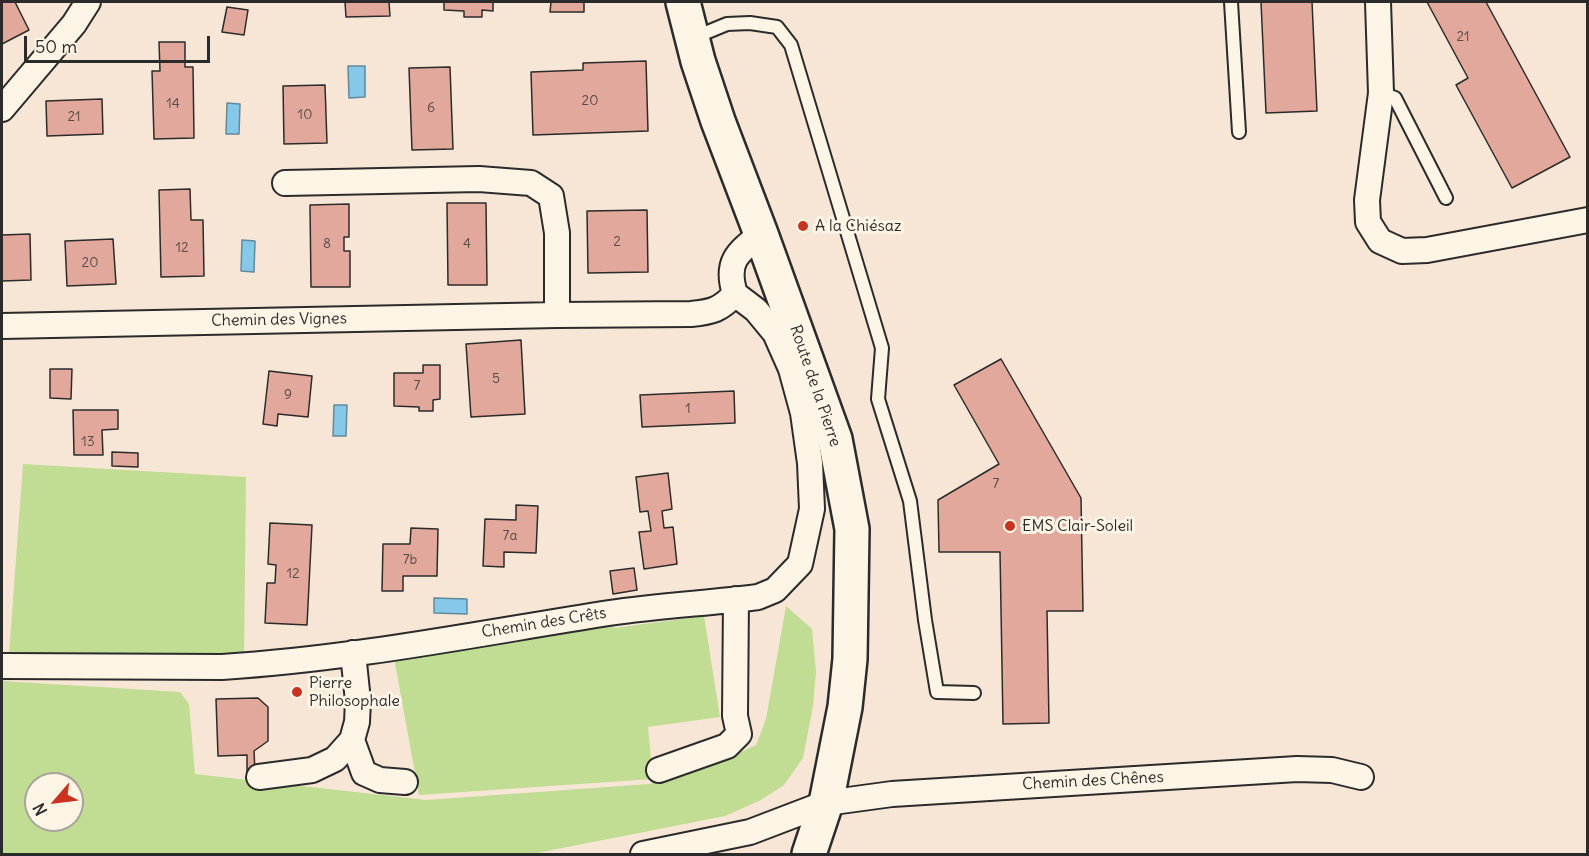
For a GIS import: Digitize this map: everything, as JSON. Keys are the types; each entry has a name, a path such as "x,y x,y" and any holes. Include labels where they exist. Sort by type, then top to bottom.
{"main road":[{"name":"Route de la Pierre","path":"686,2 692,38 718,121 835,439 852,529 850,659 845,707 826,803 809,855"}],"street":[{"path":"2,110 74,24 88,2"},
{"path":"1378,2 1381,93 1366,200 1368,222 1380,240 1402,251 1427,250 1587,220"},
{"path":"285,183 479,179 531,183 551,196 557,233 557,315"},
{"path":"735,294 730,279 734,258 761,234"},
{"name":"Chemin des Vignes","path":"2,326 557,315 691,315 712,312 735,294"},
{"name":"Chemin des Crêts","path":"2,666 222,667 255,665 353,653 612,613 758,597 775,590 800,564 812,509 810,463 803,413 791,369 775,333 756,310 735,294"},
{"path":"659,770 727,746 739,734 735,716 736,599"},
{"path":"259,777 312,770 334,759 352,740 357,722 358,701 353,653"},
{"path":"352,740 364,773 380,780 405,782"},
{"name":"Chemin des Chênes","path":"643,855 750,831 826,803 892,794 1297,770 1332,770 1361,777"}],"lane":[{"path":"1231,2 1239,132"},
{"path":"692,38 727,24 750,23 777,27 791,45 882,348 878,399 910,501 925,620 937,692 974,693"},
{"path":"1381,93 1395,98 1446,198"}],"green space":[{"path":"23,464 246,477 244,656 9,654"},
{"path":"786,606 812,629 816,672 813,706 803,758 784,785 761,800 725,816 532,854 2,854 2,681 180,692 189,704 195,774 426,800 649,784 718,763 756,745 766,719"},
{"path":"704,616 720,717 648,727 653,779 419,795 393,652 612,618 614,628"}],"water":[{"path":"348,66 365,66 365,97 349,98"},
{"path":"227,103 240,104 239,134 226,134"},
{"path":"242,240 255,241 254,272 241,271"},
{"path":"334,405 347,405 346,436 333,436"},
{"path":"434,598 467,599 467,614 434,613"}],"building":[{"path":"2,2 15,2 29,30 2,44"},
{"path":"345,2 389,2 390,16 346,17"},
{"path":"444,2 493,2 493,11 482,10 482,17 464,17 464,11 444,10"},
{"path":"551,2 584,2 584,12 550,12"},
{"path":"1261,2 1312,2 1317,111 1266,113"},
{"path":"1427,2 1486,2 1570,157 1512,188 1456,85 1468,78"},
{"path":"227,7 248,10 244,35 222,32"},
{"path":"159,42 185,42 185,67 193,67 194,138 154,139 152,71 160,71"},
{"path":"646,61 648,131 533,135 531,72 583,70 583,63"},
{"path":"450,67 453,149 412,150 409,68"},
{"path":"325,85 327,143 284,144 283,86"},
{"path":"102,99 103,134 47,136 46,101"},
{"path":"190,189 191,220 203,220 204,276 161,277 159,190"},
{"path":"447,203 486,203 487,285 448,285"},
{"path":"349,204 349,237 344,237 344,251 350,251 350,287 311,287 310,205"},
{"path":"647,210 648,272 588,273 587,211"},
{"path":"30,234 31,280 2,281 2,235"},
{"path":"113,239 116,284 67,286 65,241"},
{"path":"521,340 525,414 471,417 466,344"},
{"name":"EMS Clair-Soleil","path":"1001,359 1081,498 1083,611 1047,611 1049,723 1003,724 1000,552 939,552 938,500 999,464 954,385"},
{"path":"423,365 440,365 440,399 433,400 433,411 419,411 419,407 394,406 394,373 423,373"},
{"path":"50,369 72,369 71,399 50,398"},
{"path":"269,371 312,376 308,417 278,414 277,426 263,424"},
{"path":"734,391 735,423 642,427 640,395"},
{"path":"73,410 118,410 118,429 102,430 103,455 74,455"},
{"path":"112,452 138,453 138,467 112,466"},
{"path":"668,473 672,509 662,511 664,528 673,527 677,564 644,569 639,532 651,531 648,511 640,512 636,477"},
{"path":"516,505 538,506 536,553 504,552 504,567 483,566 485,519 516,520"},
{"path":"270,523 312,525 307,625 265,623 267,583 275,583 276,565 268,564"},
{"path":"411,528 438,529 437,576 403,576 403,591 382,591 383,544 410,544"},
{"path":"634,568 637,590 613,594 610,571"},
{"path":"258,698 268,707 268,741 254,751 255,772 247,772 247,755 218,756 216,699"}],"place":[{"name":"A la Chiésaz","path":"803,226"},
{"name":"EMS Clair-Soleil","path":"1010,526"},
{"name":"Pierre Philosophale","path":"297,692"}]}
